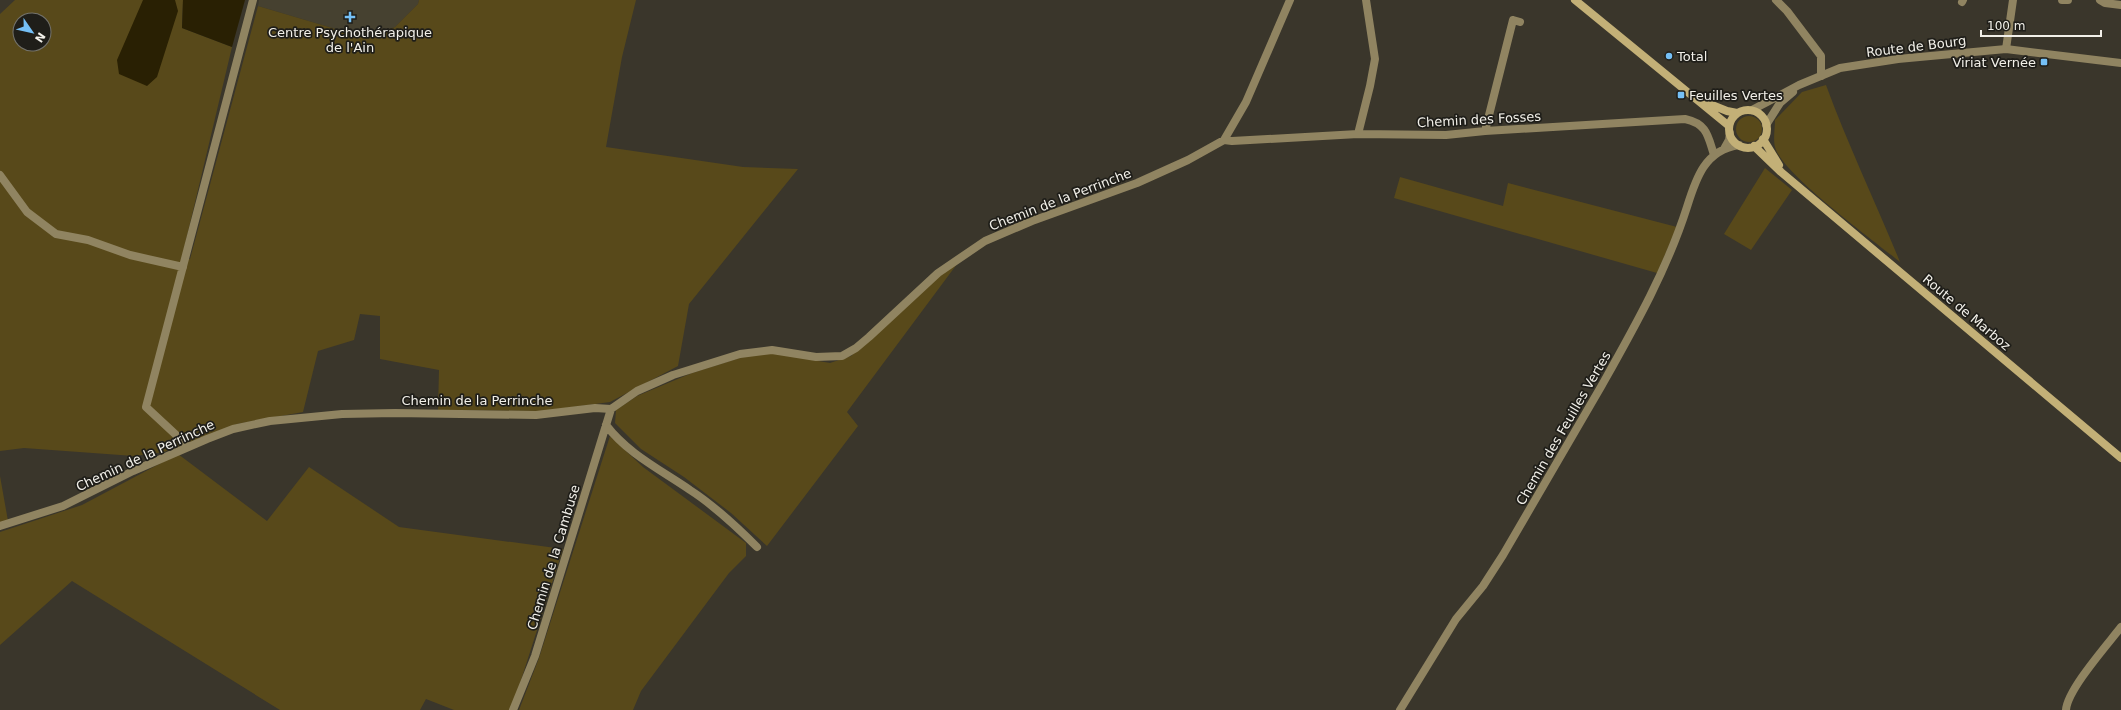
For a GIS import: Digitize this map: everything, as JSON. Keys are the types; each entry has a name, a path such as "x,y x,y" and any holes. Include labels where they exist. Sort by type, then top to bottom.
{"main road":[{"path":"1575,0 1652,65 1694,97 1729,130 1732,138 1739,145 1754,146 1763,139 1766,125 1761,116 1752,110 1737,113 1723,110 1694,97"},
{"path":"1729,130 1730,121 1737,113"},
{"name":"Route de Marboz","path":"1763,139 1776,161 1796,185"},
{"name":"Route de Marboz","path":"1754,146 1796,185 2121,458"}],"street":[{"path":"188,446 146,407 252,0"},
{"name":"Chemin de la Perrinche","path":"0,526 63,506 188,446 233,429 270,421 305,417 395,413 536,415 595,408 611,409 638,391 673,375 740,354 772,350 816,357 842,356 856,348 869,337 938,273 985,241 1032,221 1138,183 1206,151 1224,140 1246,102 1290,0"},
{"path":"1358,134 1375,59 1366,0"},
{"path":"1776,0 1787,11 1820,56 1821,76"},
{"path":"2006,49 2013,0"},
{"path":"2062,0 2068,0"},
{"path":"2100,0 2121,6"},
{"path":"1485,131 1513,20 1520,22"},
{"name":"Route de Bourg","path":"1752,110 1810,80 1840,68 1862,64 2006,49 2121,63"},
{"name":"Route de Bourg","path":"1766,125 1780,103 1810,80"},
{"name":"Chemin des Fosses","path":"1224,140 1232,141 1358,134 1446,135 1485,131 1685,119 1696,123 1705,131 1710,139 1714,155"},
{"path":"1724,149 1728,144 1729,130"},
{"path":"1724,149 1739,145"},
{"name":"Chemin des Feuilles Vertes","path":"1400,710 1456,619 1483,586 1503,555 1625,343 1671,248 1698,174 1706,162 1724,149"},
{"path":"0,175 27,212 56,234 88,240 130,255 183,267"},
{"name":"Chemin de la Cambuse","path":"513,710 537,649 611,409"},
{"path":"606,425 614,436 630,449 691,490 723,514 757,547"},
{"path":"2066,710 2067,702 2073,690 2121,627"}],"shaded area":[{"path":"15,0 183,0 182,28 232,47 182,257 190,259 258,6 366,38 395,27 418,4 419,0 636,0 622,57 606,147 743,167 798,169 689,304 678,366 610,402 544,411 438,410 439,370 380,359 380,316 360,314 354,340 318,351 303,412 237,424 164,452 134,456 24,448 0,451 0,14"},
{"path":"143,0 175,0 178,11 157,77 147,86 119,74 117,60"},
{"path":"183,0 245,0 232,47 182,28"},
{"name":"Centre Psychothérapique de l'Ain","path":"259,0 419,0 418,4 395,27 366,38 258,6"},
{"path":"1826,85 1843,130 1900,262 1851,224 1811,190 1781,159 1775,147 1775,120 1802,92"},
{"path":"1749,116 1758,120 1762,129 1758,138 1749,142 1740,138 1736,129 1740,120"},
{"path":"1765,168 1792,190 1751,250 1724,234"},
{"path":"1400,177 1503,206 1508,183 1677,227 1657,273 1394,198"},
{"path":"960,260 847,412 858,426 767,546 731,513 684,477 641,449 615,423 616,410 637,396 692,373 746,356 772,353 830,363 851,356 923,288"},
{"path":"610,436 643,467 746,543 746,556 729,573 641,691 633,710 519,710 539,658"},
{"path":"178,454 267,521 309,467 399,527 563,549 514,702 510,710 454,710 426,699 420,710 280,710 72,581 0,645 0,532 82,505"},
{"path":"0,476 8,521 0,523"}],"place":[{"name":"Centre Psychothérapique de l'Ain","path":"350,17"},
{"name":"Total","path":"1669,56"},
{"name":"Viriat Vernée","path":"2044,62"},
{"name":"Feuilles Vertes","path":"1681,95"}]}
